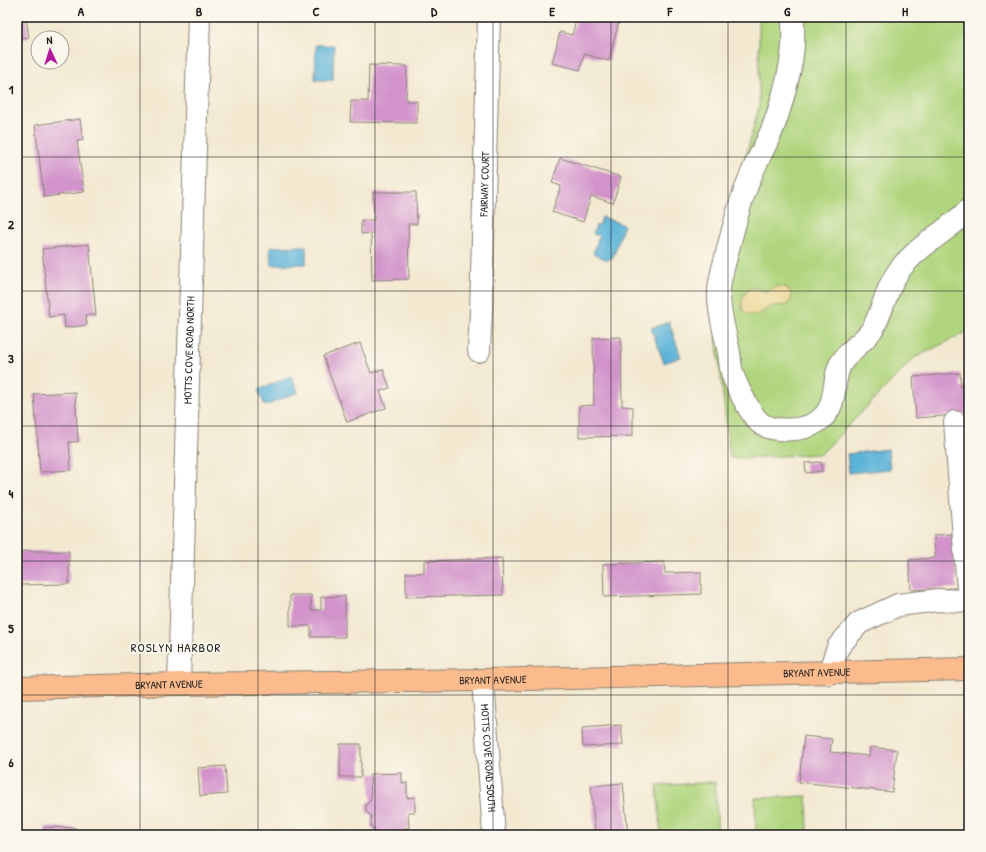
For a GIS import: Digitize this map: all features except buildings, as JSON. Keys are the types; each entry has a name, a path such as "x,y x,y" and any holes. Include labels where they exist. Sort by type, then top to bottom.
{"main road":[{"name":"BRYANT AVENUE","path":"17,688 969,670"}],"street":[{"name":"MOTTS COVE ROAD NORTH","path":"179,684 199,17"},
{"name":"FAIRWAY COURT","path":"479,351 489,17"},
{"path":"793,17 792,54 780,106 769,138 752,171 735,218 719,291 720,308 731,369 735,382 759,422 765,426 787,430 802,428 816,423 826,414 831,404 839,367 843,359 868,335 874,327 891,285 899,270 912,256 969,210"},
{"path":"829,673 838,648 859,623 898,605 938,600 969,602 956,422"},
{"name":"MOTTS COVE ROAD SOUTH","path":"483,680 494,835"}],"green space":[{"path":"759,17 969,17 969,331 914,358 821,454 730,458 711,290 759,106"},
{"path":"715,782 718,835 661,835 657,786"},
{"path":"807,796 808,835 756,835 755,798"}],"sand":[{"path":"779,286 787,288 790,291 791,297 788,304 770,307 760,314 754,315 747,313 744,310 742,306 743,297 749,290 754,288 768,291"}],"water":[{"path":"316,45 334,45 333,80 315,80"},
{"path":"602,217 624,225 613,257 608,260 593,254 599,236 593,234 596,225 599,226"},
{"path":"306,246 306,264 271,265 270,247"},
{"path":"669,322 681,357 664,363 651,328"},
{"path":"291,376 298,392 265,406 258,390"},
{"path":"888,449 890,469 849,473 847,454"}],"district":[{"name":"ROSLYN HARBOR","path":"176,647"}]}
